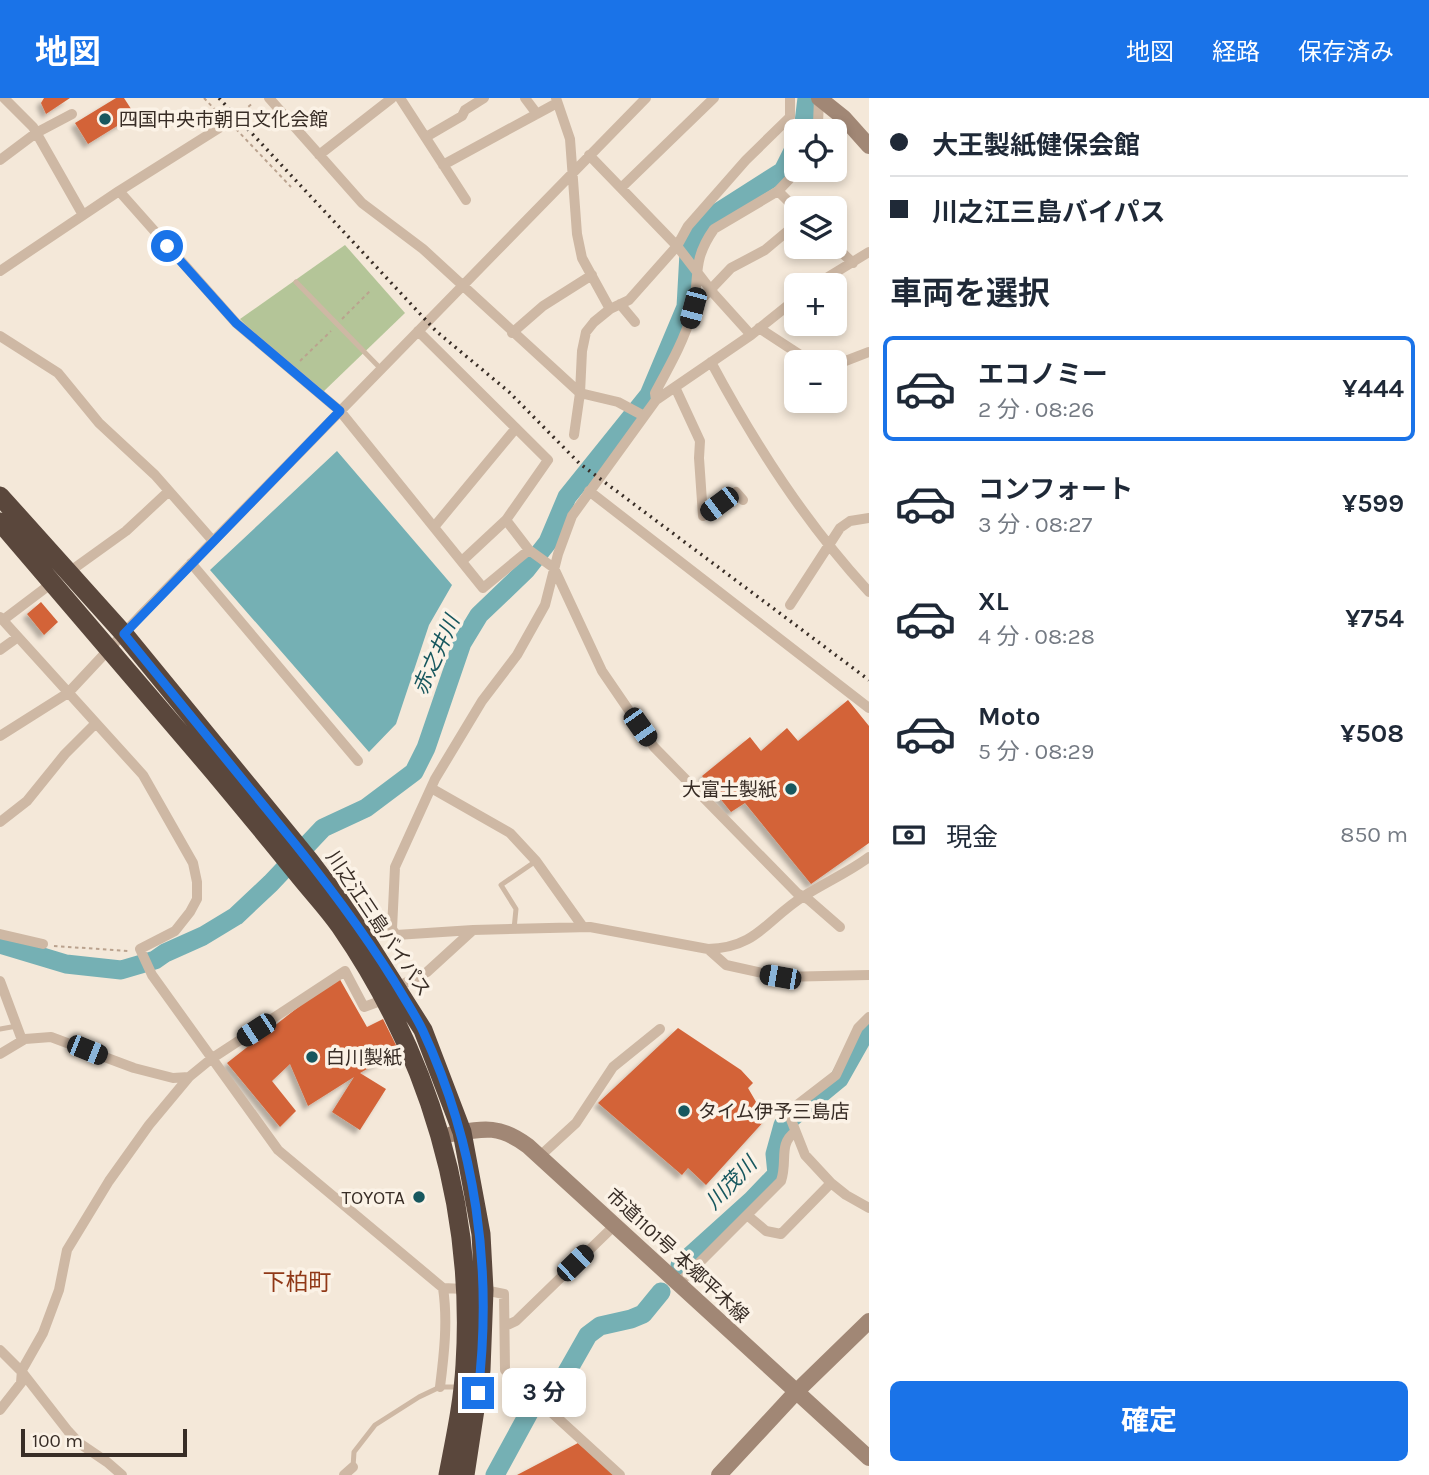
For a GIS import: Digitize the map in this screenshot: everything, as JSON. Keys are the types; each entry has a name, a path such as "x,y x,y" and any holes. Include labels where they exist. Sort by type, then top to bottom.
{"highway":[{"name":"川之江三島バイパス","path":"0,496 124,634 275,832 303,866 349,913 391,993 440,1136 474,1290 481,1370 465,1475"},
{"name":"川之江三島バイパス","path":"0,523 110,650 275,832"},
{"name":"川之江三島バイパス","path":"391,993 423,1030 462,1132 481,1234 463,1387 448,1475"}],"street":[{"path":"4,98 36,133 83,215"},
{"path":"269,98 362,203 424,249 580,393 618,402 642,414"},
{"path":"319,155 392,98"},
{"path":"400,98 466,200"},
{"path":"426,137 462,116 465,110 484,98"},
{"path":"525,98 537,114"},
{"path":"0,736 68,693 191,563 646,98"},
{"path":"621,188 714,98"},
{"path":"573,435 586,332 594,322 629,300 680,250 688,226 696,216 746,160 790,117 790,98"},
{"path":"818,119 819,98"},
{"path":"819,98 844,118 869,146"},
{"path":"443,165 556,101 570,139 577,234 582,258 615,307 635,323"},
{"path":"0,160 36,133 72,114"},
{"path":"0,271 229,121"},
{"path":"589,155 680,250 711,289 755,332 789,350"},
{"path":"656,400 655,393 687,328 693,308 695,269 714,229 778,191 788,182"},
{"path":"119,191 236,323 340,411 483,588 531,551"},
{"path":"778,191 784,197"},
{"path":"693,308 731,268 765,250 784,235"},
{"path":"836,273 869,252"},
{"path":"847,257 853,263"},
{"path":"512,333 543,306 593,275"},
{"path":"784,309 755,332 656,400 642,414 572,516 550,565 545,605 517,655 482,701 431,788 395,867 392,929 396,936 474,930 583,927 708,949 724,949 741,945 803,897 869,857"},
{"path":"418,331 548,460 506,520 462,561"},
{"path":"0,336 58,373 99,423 169,491 213,541"},
{"path":"847,360 869,352"},
{"path":"711,362 747,429 828,545 869,592"},
{"path":"675,387 700,441 703,516 736,492 743,500"},
{"path":"434,527 516,428"},
{"path":"69,572 126,531 169,491"},
{"path":"589,491 869,708"},
{"path":"790,605 840,527 850,521 869,518"},
{"path":"506,520 531,551 550,565 602,671 654,747 803,897 841,927"},
{"path":"191,563 358,761"},
{"path":"52,583 1,618 143,775 193,863 197,899 175,931 141,952 148,966 211,1059 278,1150 443,1288 504,1294 506,1370 620,1475"},
{"path":"0,650 18,637"},
{"path":"0,822 37,790 65,754 95,724"},
{"path":"431,788 510,833 536,860 583,927"},
{"path":"0,1410 21,1383 22,1372 43,1333 59,1290 67,1250 117,1170 149,1125 189,1077 211,1059 345,971 364,1007 427,972 474,930"},
{"path":"0,934 43,944"},
{"path":"708,949 726,965 780,977 869,975"},
{"path":"0,981 22,1040"},
{"path":"869,1017 858,1028 836,1075 788,1112 805,1155 831,1183 869,1208"},
{"path":"540,1156 576,1124 613,1068 660,1029"},
{"path":"0,1054 22,1040 37,1036 51,1037 154,1074 173,1078 189,1077"},
{"path":"678,1284 780,1181 786,1163 784,1149 792,1124"},
{"name":"市道1101号 本郷平木線","path":"440,1136 485,1129 511,1134 540,1156 869,1458"},
{"path":"747,1215 766,1231 782,1234 831,1183"},
{"path":"505,1326 516,1321 615,1225"},
{"path":"440,1387 444,1354 443,1288"},
{"path":"719,1475 796,1392 869,1321"},
{"path":"0,1350 22,1372 68,1432 118,1474"},
{"path":"344,1475 353,1467"}],"lane":[{"path":"296,282 381,369"},
{"path":"514,929 516,909 501,885 536,860"},
{"path":"0,1029 17,1026"},
{"path":"353,1467 354,1452 375,1425 440,1387 463,1387"}],"path":[{"path":"204,98 291,187"},
{"path":"229,121 261,98"},
{"path":"43,944 141,952"}],"green space":[{"path":"345,245 405,313 323,392 240,319"}],"water":[{"path":"337,451 452,585 429,625 396,724 369,752 210,570"}],"building":[{"path":"44,98 70,98 46,114 41,103"},
{"name":"四国中央市朝日文化会館","path":"116,98 124,98 135,115 88,144 75,123"},
{"path":"41,602 58,622 44,635 27,614"},
{"name":"大富士製紙","path":"848,700 869,726 869,843 811,884 745,803 731,812 702,776 750,737 761,751 787,728 798,741"},
{"name":"白川製紙","path":"338,976 367,1027 383,1019 399,1051 360,1073 386,1089 360,1130 332,1112 354,1077 308,1106 290,1064 272,1081 296,1111 280,1127 227,1063"},
{"name":"タイム伊予三島店","path":"678,1028 741,1070 753,1083 748,1088 766,1119 706,1185 688,1168 682,1175 598,1103"},
{"path":"578,1443 615,1475 517,1475"}],"waterway":[{"name":"赤之井川","path":"804,119 807,98"},
{"name":"赤之井川","path":"0,944 66,964 121,970 155,960 236,916 323,828 366,808 414,772 426,748 462,643 479,615 526,570 548,542 567,497 649,395 686,307 689,253 699,231 717,213 784,169"},
{"name":"川茂川","path":"680,1265 777,1174 775,1154 783,1125 839,1079 869,1026"},
{"name":"川茂川","path":"495,1475 531,1409 563,1379 588,1335 600,1326 643,1314 661,1292"}],"railway":[{"path":"219,98 436,331 509,392 579,463 869,680"}],"place":[{"name":"四国中央市朝日文化会館","path":"105,119"},
{"name":"大富士製紙","path":"791,789"},
{"name":"白川製紙","path":"312,1057"},
{"name":"タイム伊予三島店","path":"684,1111"},
{"name":"TOYOTA","path":"419,1197"}],"district":[{"name":"下柏町","path":"297,1282"}],"route":[{"path":"167,246 236,323 340,411 124,634 309,860 382,962 423,1030 462,1132 481,1234 484,1325 478,1393"}]}
